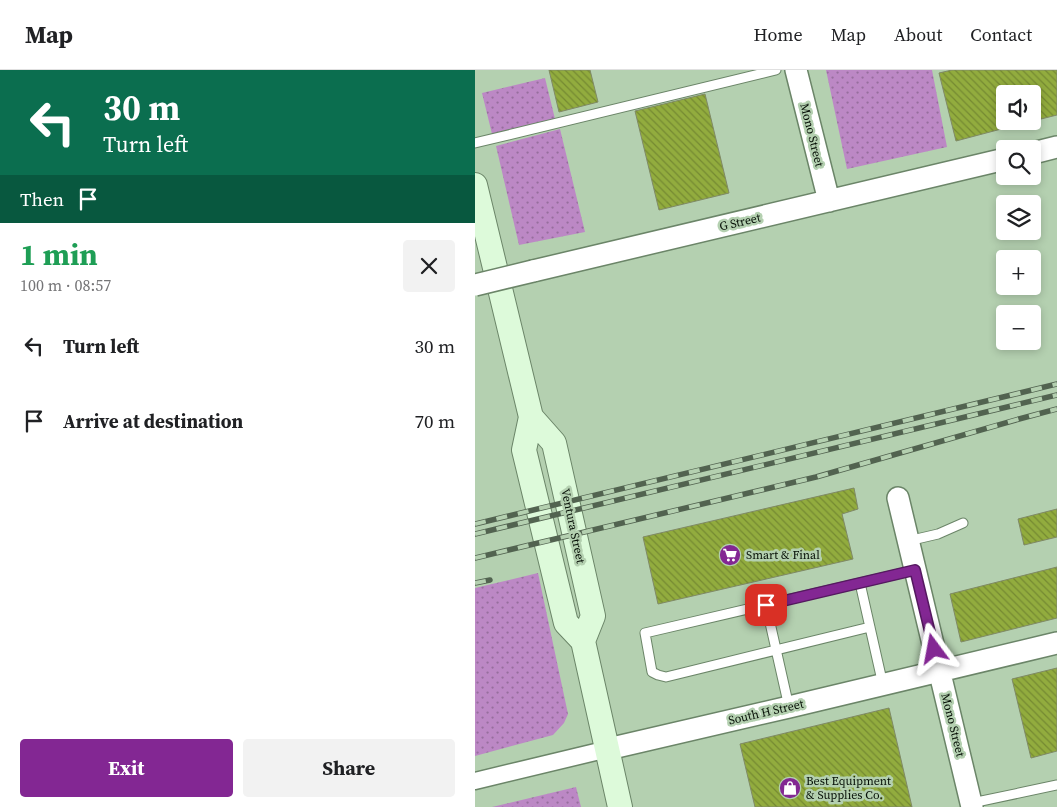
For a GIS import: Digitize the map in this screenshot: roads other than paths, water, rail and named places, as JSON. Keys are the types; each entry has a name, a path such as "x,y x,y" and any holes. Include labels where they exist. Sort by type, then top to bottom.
{"main road":[{"path":"475,184 531,417 524,450 566,623 583,641 620,807"}],"street":[{"name":"Mono Street","path":"796,70 829,201"},
{"path":"1041,151 1057,147"},
{"name":"G Street","path":"475,285 996,161"},
{"name":"Mono Street","path":"898,498 972,805"},
{"name":"South H Street","path":"475,781 1057,643"}],"lane":[{"path":"475,143 776,70"},
{"path":"908,542 938,534 963,523"},
{"path":"870,627 667,677 653,672 645,633 915,570"},
{"path":"860,583 883,685"},
{"path":"766,605 789,707"},
{"path":"972,805 1057,785"}],"railway":[{"path":"475,524 1057,384"},
{"path":"475,534 1057,395"},
{"path":"475,558 816,477 1057,409"},
{"path":"475,583 490,580"}],"place":[{"name":"Smart & Final","path":"730,555"},
{"name":"Best Equipment & Supplies Co.","path":"790,788"}]}
